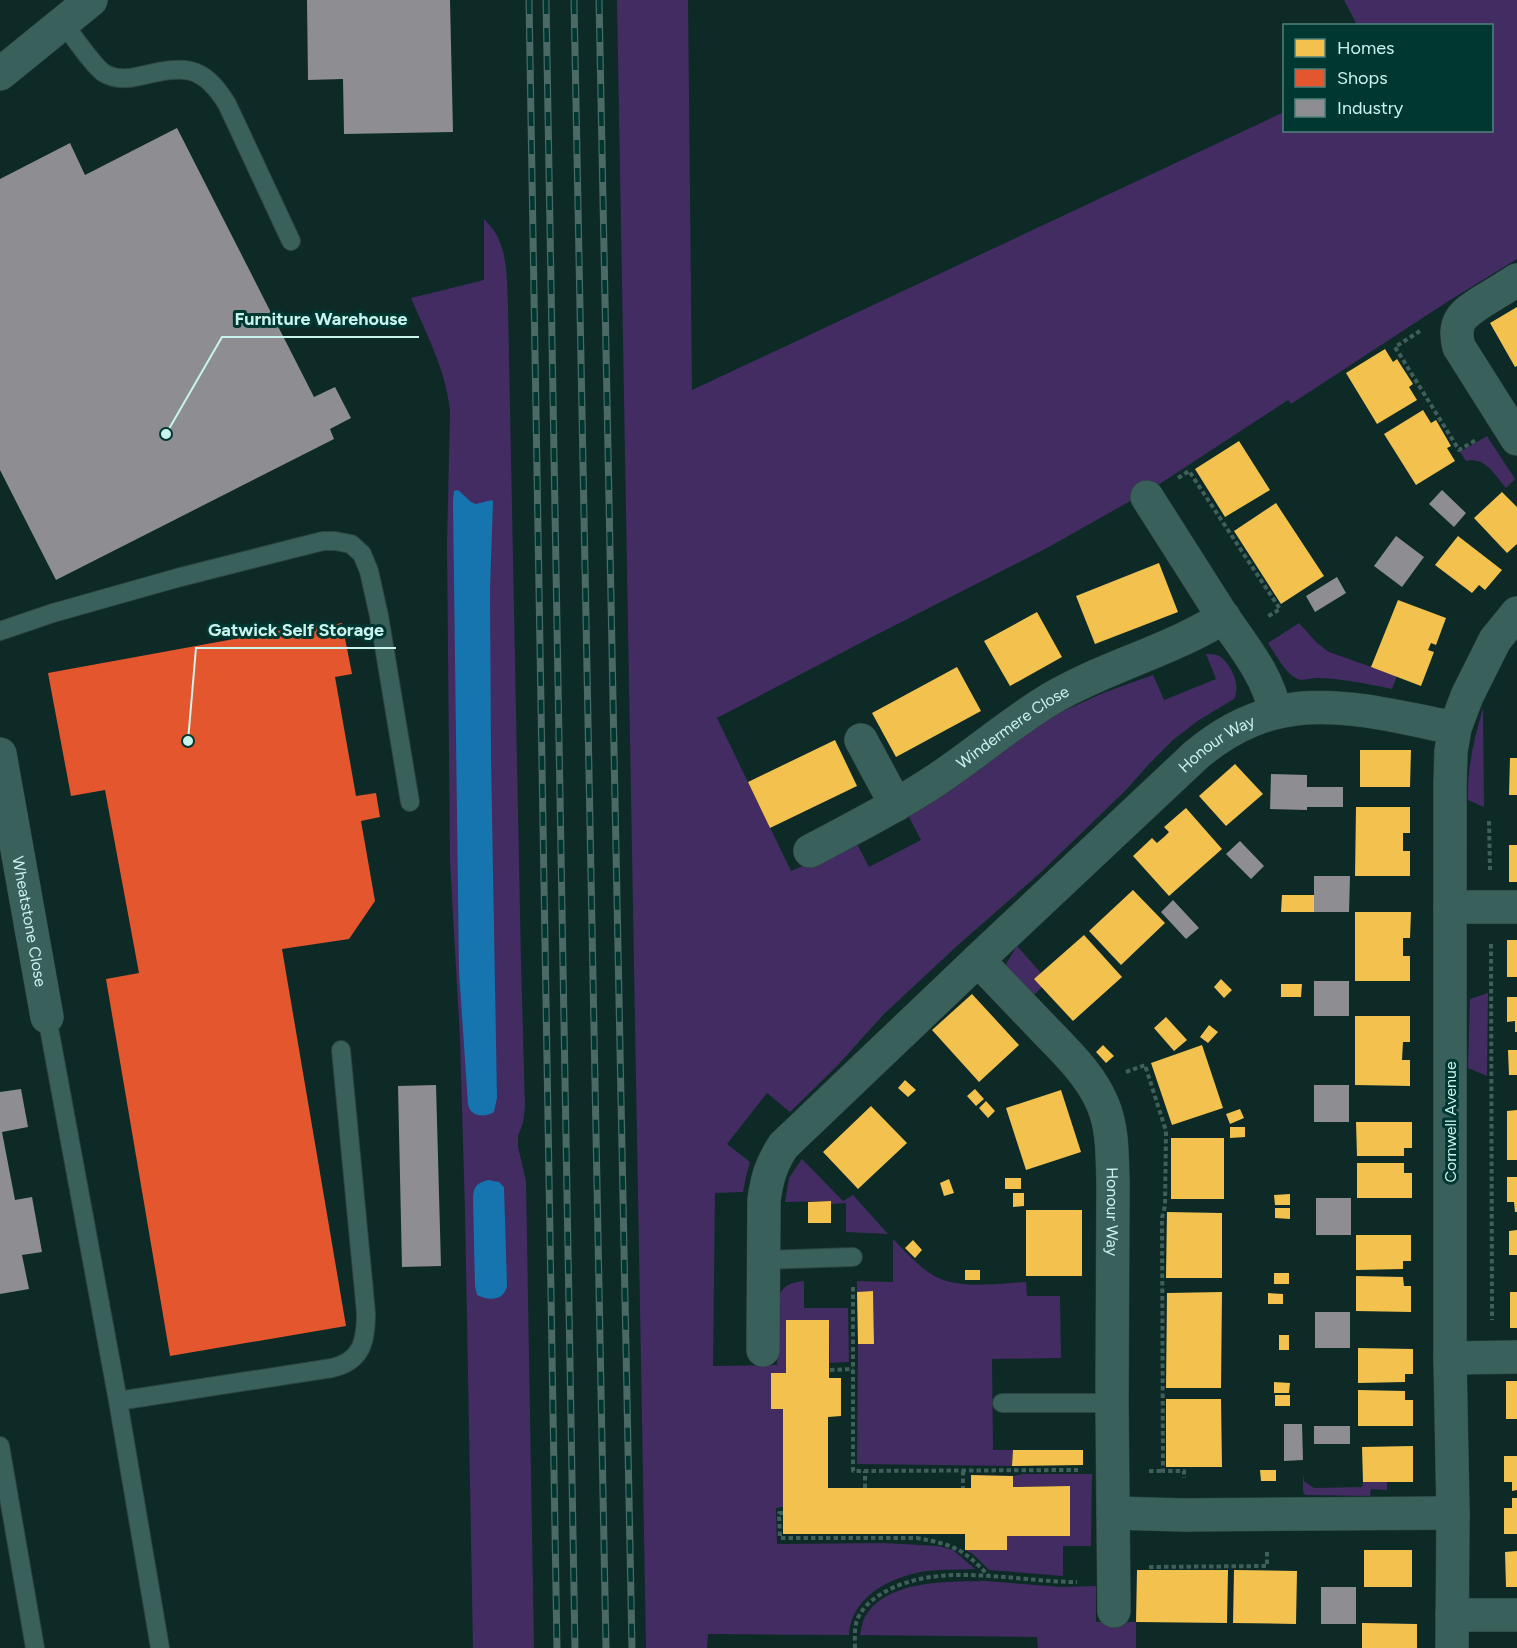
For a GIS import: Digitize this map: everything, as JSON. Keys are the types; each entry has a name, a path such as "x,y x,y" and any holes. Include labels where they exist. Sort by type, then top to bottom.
{"street":[{"path":"0,74 91,0"},
{"path":"1511,430 1459,347 1456,335 1458,323 1465,312 1517,280"},
{"path":"1147,497 1253,659 1273,698 1275,712"},
{"name":"Cornwell Avenue","path":"1452,1648 1451,751 1455,728 1467,696 1496,640 1517,613"},
{"name":"Windermere Close","path":"810,851 896,805 940,778 1016,722 1086,679 1201,632 1230,626"},
{"name":"Honour Way","path":"763,1350 764,1200 772,1163 783,1146 1205,748 1230,730 1249,721 1275,712 1315,706 1352,708 1455,728"},
{"path":"861,740 896,805"},
{"name":"Wheatstone Close","path":"0,754 47,1017"},
{"path":"1450,908 1504,906"},
{"name":"Honour Way","path":"978,960 1075,1062 1093,1085 1103,1104 1109,1125 1112,1151 1114,1587"},
{"path":"1450,1358 1504,1357"},
{"path":"1113,1513 1184,1515 1453,1512"},
{"path":"1452,1615 1517,1615"}],"lane":[{"path":"63,23 98,68 110,76 135,78 180,69 192,71 207,79 227,104 291,241"},
{"path":"0,631 177,578 296,548 335,540 351,544 362,554 369,571 379,616 410,802"},
{"path":"47,1017 118,1401 160,1648"},
{"path":"118,1401 332,1368 343,1365 357,1355 364,1338 366,1313 341,1050"},
{"path":"763,1260 853,1257"},
{"path":"1002,1403 1112,1403"},
{"path":"0,1446 35,1648"}],"path":[{"path":"1456,335 1424,328 1395,347 1459,450 1511,430"},
{"path":"1147,497 1189,471 1280,609 1230,626"},
{"path":"1489,813 1504,906 1504,1357"},
{"path":"1093,1085 1145,1065 1166,1131 1165,1206 1162,1218 1163,1471"},
{"path":"853,1257 853,1471 1184,1471 1184,1515"},
{"path":"830,1370 853,1369"},
{"path":"865,1471 865,1488"},
{"path":"963,1472 963,1488"},
{"path":"783,1513 779,1513 780,1538 917,1538 953,1546 971,1558 989,1576"},
{"path":"855,1648 856,1622 862,1611 872,1600 905,1582 950,1575 989,1576 1114,1587 1267,1566 1266,1514"}],"shaded area":[{"path":"617,0 688,0 692,390 1283,112 1283,132 1493,132 1493,24 1356,24 1344,0 1517,0 1517,259 1291,404 1288,400 1155,487 1047,548 717,718 791,871 856,842 869,867 921,840 908,815 1046,719 1103,693 1153,675 1164,700 1216,679 1206,654 1221,657 1232,671 1236,682 1234,699 1199,720 1173,740 1126,790 1039,874 884,1014 838,1065 790,1112 767,1093 727,1144 750,1162 743,1192 715,1193 713,1366 777,1365 778,1297 783,1289 791,1284 804,1281 804,1308 848,1308 849,1362 830,1363 829,1320 786,1320 786,1373 771,1373 771,1409 783,1409 783,1507 776,1508 777,1544 884,1543 938,1546 953,1550 975,1569 920,1572 884,1585 873,1592 856,1611 849,1635 708,1634 707,1648 646,1648"},
{"path":"484,219 493,230 503,251 507,288 525,1107 523,1123 518,1136 518,1147 526,1181 534,1648 473,1648 460,1039 450,861 447,544 450,411 440,367 411,298 484,280"},
{"path":"1487,436 1515,479 1506,488 1494,472 1484,464 1473,460 1466,461 1460,452"},
{"path":"1299,623 1317,643 1329,652 1397,676 1392,689 1344,680 1316,678 1302,680 1294,677 1283,666 1268,643"},
{"path":"1483,708 1484,807 1468,800 1472,754"},
{"path":"1017,946 1041,973 1042,987 1033,996 1008,970 1006,964"},
{"path":"1488,993 1487,1076 1468,1068 1470,999"},
{"path":"802,1159 843,1201 853,1195 888,1234 846,1232 846,1203 785,1202 789,1178"},
{"path":"893,1239 931,1274 953,1283 977,1285 1026,1282 1027,1296 1060,1296 1061,1358 992,1359 993,1450 1013,1450 1012,1466 857,1464 858,1344 874,1344 873,1292 857,1292 857,1281 893,1282"},
{"path":"1092,1474 1091,1546 1063,1546 1063,1576 989,1570 973,1554 965,1550 1006,1550 1007,1536 1070,1536 1070,1486 1013,1487 1013,1476"},
{"path":"1303,1474 1304,1481 1314,1488 1362,1487 1363,1482 1387,1482 1387,1490 1371,1489 1370,1496 1305,1495"},
{"path":"985,1581 1061,1587 1096,1586 1096,1622 1136,1622 1136,1648 1038,1648 1037,1637 860,1635 863,1621 872,1607 885,1597 900,1590 935,1583"}],"water":[{"path":"458,490 476,504 492,500 493,502 490,589 491,758 497,1098 494,1112 482,1116 472,1112 468,1104 459,971 453,501 454,491"},
{"path":"488,1180 499,1182 504,1187 507,1286 503,1295 491,1299 477,1295 475,1286 473,1197 477,1186"}],"building: Homes":[{"path":"1517,307 1517,366 1515,367 1490,323"},
{"path":"1385,349 1393,362 1397,359 1413,384 1409,387 1417,400 1377,424 1346,373"},
{"path":"1423,410 1431,423 1436,420 1451,446 1447,448 1455,461 1416,485 1384,434"},
{"path":"1239,441 1270,490 1225,517 1195,469"},
{"path":"1502,492 1517,507 1517,544 1507,553 1474,518"},
{"path":"1276,503 1324,576 1281,604 1234,531"},
{"path":"1458,536 1502,570 1485,590 1479,585 1472,593 1435,565"},
{"path":"1159,563 1178,612 1095,644 1076,596"},
{"path":"1398,600 1446,618 1436,645 1431,643 1428,650 1434,652 1421,686 1371,667"},
{"path":"1037,612 1062,657 1010,686 984,641"},
{"path":"957,667 981,711 896,757 872,713"},
{"path":"835,740 857,786 770,828 748,782"},
{"path":"1360,750 1411,750 1410,787 1360,787"},
{"path":"1510,758 1517,758 1517,795 1509,795"},
{"path":"1235,764 1263,794 1226,826 1199,796"},
{"path":"1356,807 1410,807 1410,833 1403,833 1403,851 1410,851 1410,876 1355,876"},
{"path":"1186,808 1222,849 1169,896 1133,856 1152,838 1157,843 1164,837 1169,832 1164,827"},
{"path":"1509,845 1517,845 1517,882 1509,882"},
{"path":"1133,890 1165,923 1121,965 1089,931"},
{"path":"1282,895 1314,895 1314,912 1281,912"},
{"path":"1355,912 1411,912 1410,938 1403,938 1403,956 1410,956 1410,981 1355,981"},
{"path":"1084,935 1122,977 1073,1021 1034,979"},
{"path":"1507,940 1517,940 1517,977 1507,977"},
{"path":"1221,979 1232,990 1224,998 1214,987"},
{"path":"1281,984 1302,984 1301,997 1281,997"},
{"path":"972,994 1019,1045 979,1082 932,1030"},
{"path":"1507,997 1517,997 1517,1032 1515,1032 1515,1021 1507,1022"},
{"path":"1355,1016 1410,1016 1410,1042 1403,1042 1402,1060 1410,1060 1410,1086 1355,1085"},
{"path":"1166,1017 1187,1040 1174,1051 1154,1028"},
{"path":"1209,1025 1218,1032 1208,1043 1200,1037"},
{"path":"1103,1045 1114,1056 1106,1063 1096,1052"},
{"path":"1202,1045 1223,1108 1172,1125 1151,1063"},
{"path":"1508,1050 1517,1050 1517,1075 1509,1075"},
{"path":"905,1080 916,1090 908,1097 898,1088"},
{"path":"975,1089 984,1099 976,1106 967,1096"},
{"path":"1061,1090 1081,1152 1026,1170 1006,1108"},
{"path":"986,1101 995,1111 988,1118 979,1108"},
{"path":"871,1106 907,1143 858,1189 823,1152"},
{"path":"1240,1109 1244,1118 1230,1124 1226,1114"},
{"path":"1517,1110 1517,1160 1507,1160 1507,1111"},
{"path":"1356,1122 1412,1122 1412,1148 1404,1148 1404,1156 1357,1156"},
{"path":"1230,1127 1245,1127 1245,1137 1230,1138"},
{"path":"1171,1138 1224,1138 1224,1199 1171,1199"},
{"path":"1357,1163 1404,1163 1404,1173 1412,1173 1412,1198 1357,1198"},
{"path":"1507,1177 1517,1177 1517,1212 1515,1212 1514,1202 1507,1202"},
{"path":"1005,1178 1021,1178 1021,1189 1005,1189"},
{"path":"949,1179 954,1193 944,1196 940,1183"},
{"path":"1013,1193 1024,1193 1024,1206 1013,1207"},
{"path":"1290,1194 1290,1205 1275,1205 1274,1195"},
{"path":"831,1201 831,1223 808,1223 808,1202"},
{"path":"1275,1208 1290,1208 1290,1219 1275,1218"},
{"path":"1026,1210 1082,1210 1082,1276 1026,1276"},
{"path":"1167,1212 1222,1213 1222,1278 1166,1278"},
{"path":"1517,1230 1517,1255 1509,1255 1509,1231"},
{"path":"1356,1235 1411,1235 1411,1261 1403,1261 1403,1269 1356,1270"},
{"path":"913,1240 922,1250 915,1258 905,1248"},
{"path":"965,1270 980,1270 980,1280 965,1280"},
{"path":"1274,1273 1289,1273 1289,1284 1274,1284"},
{"path":"1356,1276 1403,1277 1404,1286 1411,1286 1411,1312 1356,1311"},
{"path":"873,1291 874,1344 858,1344 857,1292"},
{"path":"1222,1292 1221,1388 1166,1388 1167,1293"},
{"path":"1510,1292 1517,1292 1517,1328 1510,1328"},
{"path":"1268,1293 1283,1294 1283,1304 1268,1304"},
{"path":"786,1320 829,1320 829,1378 841,1378 841,1416 828,1417 828,1488 971,1488 971,1475 1013,1476 1013,1487 1070,1486 1070,1536 1007,1536 1007,1550 965,1550 965,1534 783,1534 783,1409 771,1409 771,1373 786,1373"},
{"path":"1279,1335 1289,1335 1289,1350 1279,1350"},
{"path":"1358,1348 1413,1349 1413,1374 1405,1374 1405,1382 1358,1383"},
{"path":"1506,1381 1517,1381 1517,1419 1506,1419"},
{"path":"1274,1382 1290,1383 1289,1393 1274,1393"},
{"path":"1358,1390 1405,1391 1405,1400 1413,1400 1413,1426 1358,1426"},
{"path":"1275,1395 1290,1395 1290,1406 1275,1406"},
{"path":"1166,1399 1221,1399 1222,1467 1166,1467"},
{"path":"1413,1446 1413,1482 1363,1482 1362,1447"},
{"path":"1013,1450 1083,1450 1083,1465 1012,1466"},
{"path":"1504,1456 1517,1456 1517,1490 1512,1491 1512,1482 1504,1482"},
{"path":"1260,1470 1276,1470 1276,1481 1261,1481"},
{"path":"1512,1498 1517,1498 1517,1534 1504,1534 1504,1508 1512,1508"},
{"path":"1364,1550 1412,1550 1412,1587 1364,1587"},
{"path":"1517,1551 1517,1587 1506,1587 1505,1552"},
{"path":"1137,1570 1228,1570 1227,1623 1136,1622"},
{"path":"1234,1570 1297,1571 1296,1624 1233,1623"},
{"path":"1362,1623 1417,1624 1417,1648 1362,1648"}],"building: Shops":[{"path":"327,622 327,626 342,623 352,674 335,677 356,796 376,793 380,817 361,821 375,901 349,939 282,949 346,1326 170,1356 106,979 139,973 105,790 71,796 48,673"}],"building: Industry":[{"path":"307,0 450,0 453,132 344,134 343,79 308,80"},
{"path":"177,128 314,397 335,387 351,418 330,429 334,439 56,580 0,470 0,179 70,143 85,175"},
{"path":"1442,490 1466,513 1454,527 1429,504"},
{"path":"1396,536 1424,557 1402,587 1374,566"},
{"path":"1337,577 1346,593 1315,612 1306,596"},
{"path":"1271,774 1307,775 1307,787 1343,787 1343,807 1307,807 1307,810 1270,809"},
{"path":"1240,841 1264,866 1251,879 1226,854"},
{"path":"1314,876 1350,876 1349,912 1314,912"},
{"path":"1173,900 1199,928 1186,939 1161,912"},
{"path":"1314,981 1349,981 1349,1016 1314,1016"},
{"path":"436,1085 441,1266 402,1267 398,1086"},
{"path":"1314,1085 1349,1085 1349,1122 1314,1122"},
{"path":"21,1089 28,1127 2,1132 15,1200 32,1197 42,1252 22,1255 29,1289 0,1294 0,1092"},
{"path":"1316,1198 1351,1198 1351,1235 1316,1235"},
{"path":"1315,1312 1350,1312 1350,1348 1315,1348"},
{"path":"1284,1424 1302,1424 1303,1460 1284,1461"},
{"path":"1314,1426 1350,1426 1350,1444 1314,1444"},
{"path":"1321,1587 1356,1587 1356,1624 1321,1624"}],"railway":[{"path":"529,0 557,1648"},
{"path":"546,0 575,1648"},
{"path":"574,0 606,1648"},
{"path":"599,0 632,1648"}],"place":[{"name":"Furniture Warehouse","path":"166,434"},
{"name":"Gatwick Self Storage","path":"188,741"}]}
